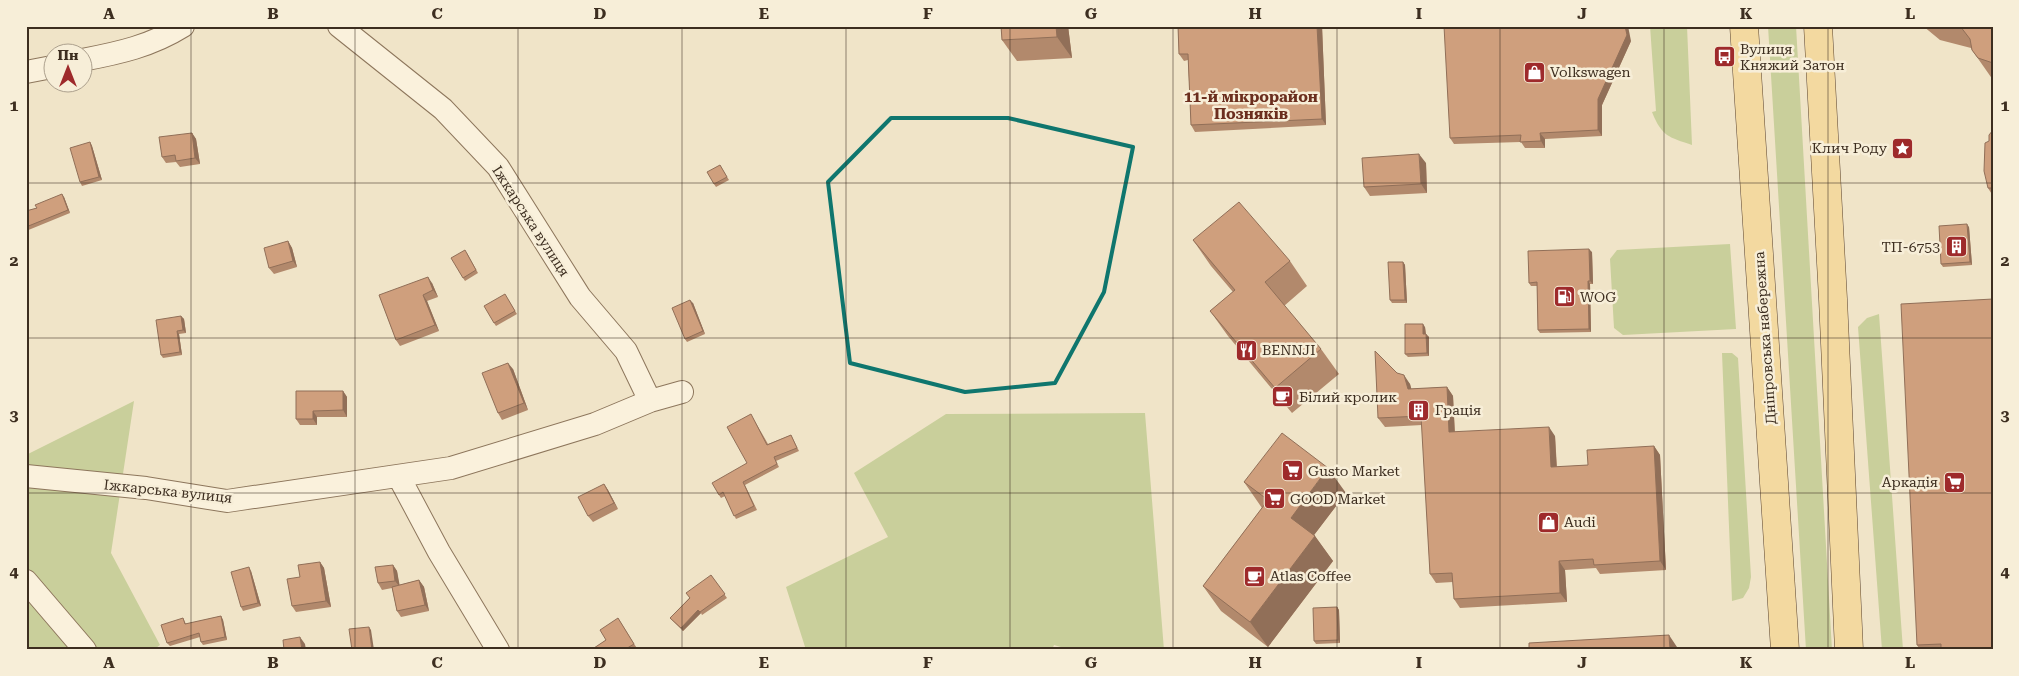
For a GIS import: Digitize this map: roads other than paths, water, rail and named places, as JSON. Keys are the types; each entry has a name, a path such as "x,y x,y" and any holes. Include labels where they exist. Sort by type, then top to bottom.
{"main road":[{"name":"Дніпровська набережна","path":"1744,26 1785,650"},
{"path":"1818,26 1834,309 1849,650"}],"street":[{"path":"92,58 127,51 163,38 183,26"},
{"name":"Іжкарська вулиця","path":"339,26 443,109 498,167 580,297 626,351 650,401"},
{"path":"26,72 42,69"},
{"name":"Іжкарська вулиця","path":"29,480 146,488 227,501 399,477 461,465 594,424 650,401 682,392"},
{"path":"399,477 439,552 498,650"},
{"path":"26,581 86,650"}],"place":[{"name":"Вулиця Княжий Затон","path":"1724,57"},
{"name":"Volkswagen","path":"1534,72"},
{"name":"Клич Роду","path":"1903,148"},
{"name":"ТП-6753","path":"1956,247"},
{"name":"WOG","path":"1564,297"},
{"name":"BENNJI","path":"1246,350"},
{"name":"Білий кролик","path":"1283,397"},
{"name":"Грація","path":"1419,410"},
{"name":"Gusto Market","path":"1292,471"},
{"name":"Аркадія","path":"1954,482"},
{"name":"GOOD Market","path":"1274,499"},
{"name":"Audi","path":"1548,522"},
{"name":"Atlas Coffee","path":"1254,576"}],"district":[{"name":"11-й мікрорайон Позняків","path":"1251,106"}]}
